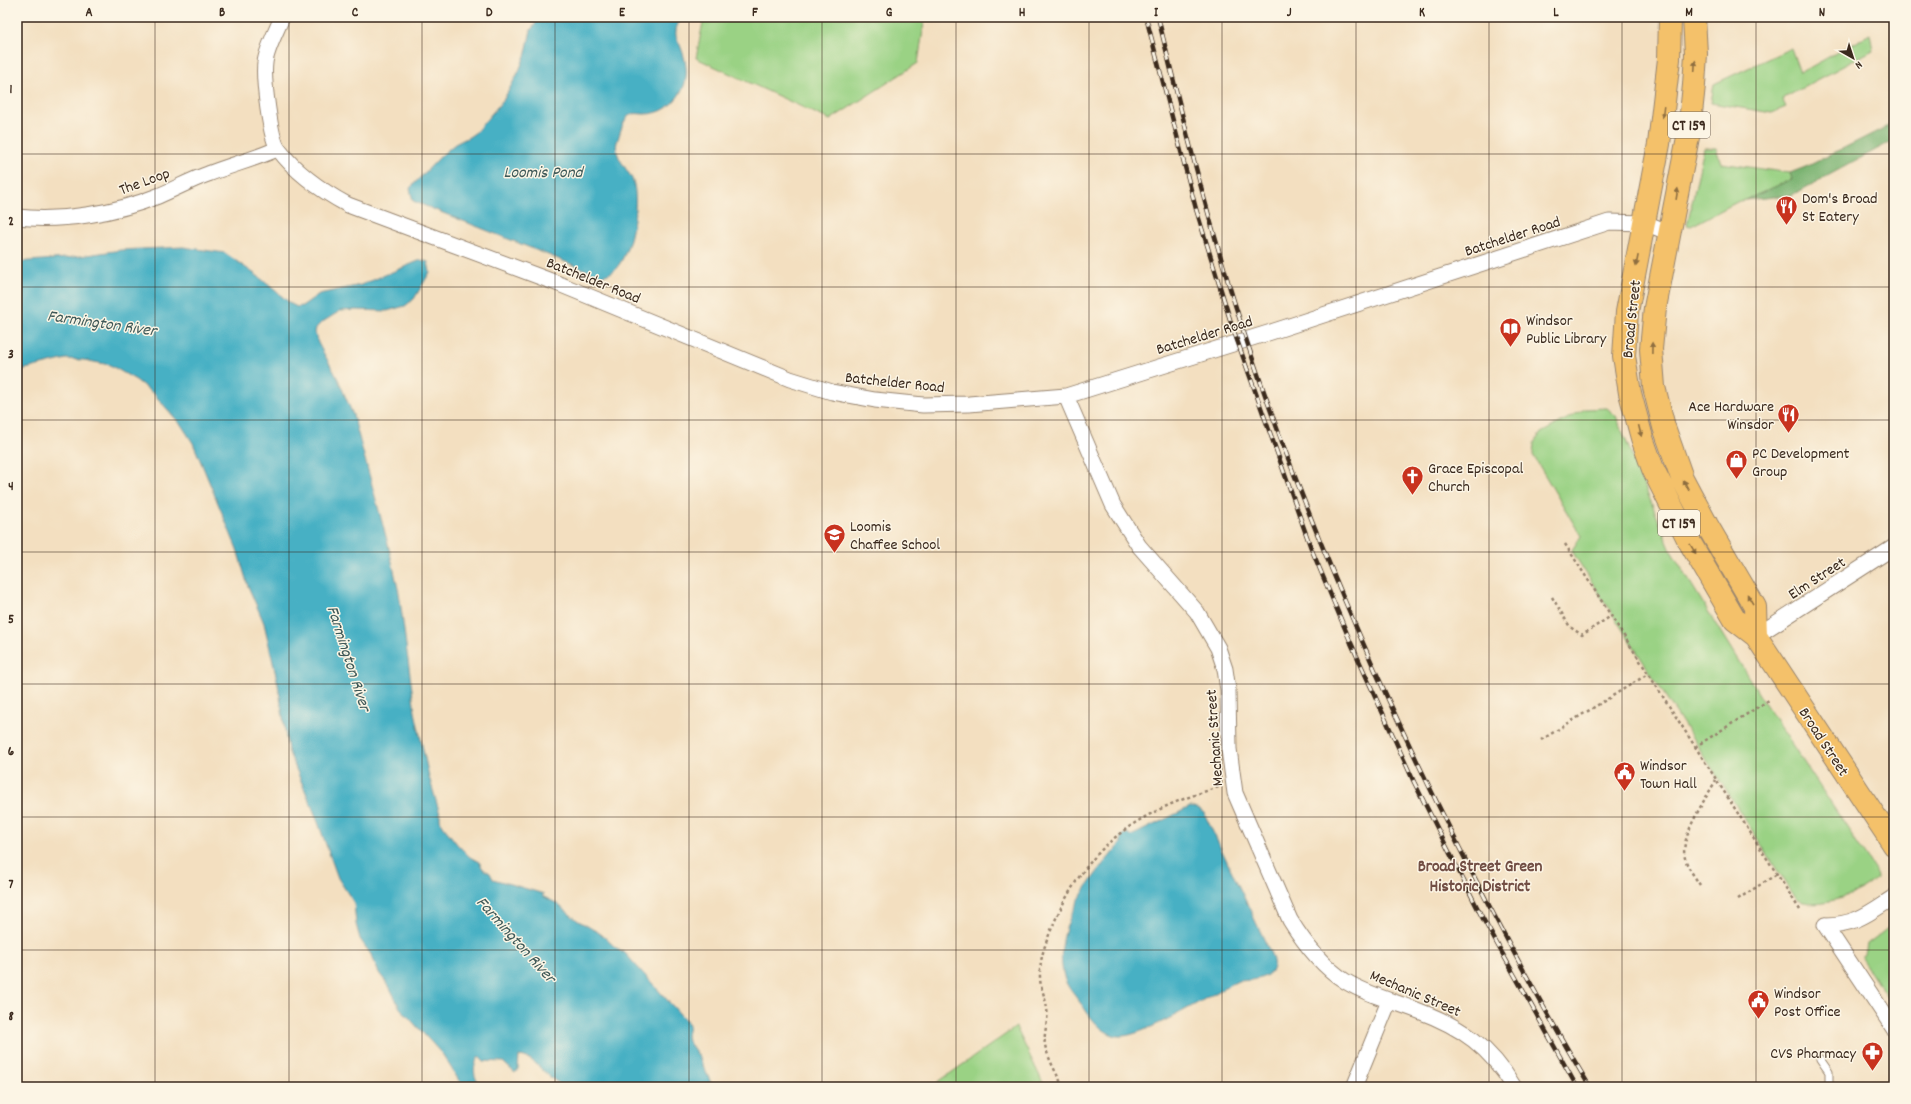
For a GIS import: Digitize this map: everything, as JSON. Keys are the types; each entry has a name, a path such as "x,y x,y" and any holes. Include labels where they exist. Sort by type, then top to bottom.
{"main road":[{"name":"Broad Street","path":"1670,17 1669,59 1659,144 1626,327 1624,356 1630,393 1642,438 1653,469 1689,541 1735,620 1756,636 1894,845"},
{"name":"Broad Street","path":"1694,17 1696,54 1689,132 1662,269 1651,349 1654,387 1673,456 1682,478 1707,526 1754,608 1756,636"},
{"path":"1630,393 1654,387"},
{"path":"1653,469 1673,456"}],"street":[{"path":"278,149 265,96 265,62 282,17"},
{"name":"The Loop","path":"17,217 69,217 110,210 157,197 209,173 260,157 278,149"},
{"name":"Batchelder Road","path":"278,149 318,188 348,205 559,284 790,379 832,392 875,400 923,405 969,404 1066,396 1268,333 1609,222 1645,223 1670,233"},
{"name":"Mechanic Street","path":"1066,396 1113,505 1122,522 1147,556 1197,612 1218,648 1225,669 1228,690 1229,749 1235,793 1290,920 1300,937 1327,967 1344,980 1362,990 1444,1021 1471,1036 1491,1054 1514,1087"},
{"name":"Elm Street","path":"1756,636 1894,547"},
{"path":"1894,897 1853,922 1825,925 1894,1029"},
{"path":"1354,1087 1389,1001"}],"lane":[{"path":"1820,1059 1829,1072 1828,1087"}],"path":[{"path":"1565,544 1800,910"},
{"path":"1552,597 1570,627 1582,635 1611,616"},
{"path":"1542,740 1648,674"},
{"path":"1695,747 1768,700"},
{"path":"1700,885 1684,857 1684,846 1689,831 1716,780"},
{"path":"1063,1087 1045,1045 1048,1011 1041,985 1040,973 1047,938 1072,887 1081,873 1101,849 1120,832 1137,821 1192,795 1233,783"},
{"path":"1738,899 1777,874"}],"green space":[{"path":"704,17 925,17 918,63 830,120 696,58"},
{"path":"1870,34 1873,50 1782,99 1786,107 1772,113 1711,103 1714,84 1791,48 1800,73"},
{"path":"1894,123 1894,140 1792,195 1746,200 1792,179 1790,173 1808,166"},
{"path":"1704,148 1716,148 1721,163 1790,173 1792,179 1746,200 1739,201 1691,226 1687,225"},
{"path":"1607,408 1616,416 1671,551 1760,696 1875,870 1876,878 1861,890 1839,899 1816,903 1797,900 1575,556 1572,550 1581,536 1533,455 1534,443 1541,433 1585,409"},
{"path":"1894,925 1894,1003 1888,999 1861,958 1866,951 1867,944"},
{"path":"1016,1027 1045,1087 931,1087"}],"water":[{"name":"Loomis Pond","path":"540,17 682,17 676,33 686,68 684,86 681,92 670,105 661,111 650,114 632,114 626,119 622,126 616,147 619,157 633,181 635,190 634,216 629,243 619,265 612,272 601,276 413,201 410,188 443,154 455,144 476,132 504,99 519,71 526,53 531,30"},
{"name":"Farmington River","path":"183,247 225,253 259,277 291,304 297,307 302,306 319,294 361,285 421,260 428,262 430,272 414,299 405,306 387,311 340,311 321,323 316,328 315,333 318,343 338,379 353,415 388,544 399,593 415,712 429,777 440,814 440,820 457,844 470,857 479,862 483,869 490,873 493,879 544,894 542,896 556,903 577,920 601,934 615,947 623,953 622,951 624,952 688,1023 688,1041 698,1055 713,1087 564,1087 528,1058 519,1056 518,1069 515,1073 503,1062 484,1061 479,1056 475,1064 474,1072 481,1087 463,1087 443,1055 400,1008 389,986 379,973 372,956 360,939 356,924 354,903 338,878 315,814 288,750 278,684 264,623 248,586 237,549 193,443 182,426 154,394 136,380 110,365 84,360 66,359 17,371 17,262 67,258 121,250"},
{"path":"1190,807 1198,808 1204,813 1271,954 1273,968 1270,973 1265,976 1252,980 1238,981 1160,1023 1129,1035 1112,1035 1093,1020 1065,980 1062,961 1063,943 1068,924 1075,906 1085,889 1121,843 1121,836 1127,833 1131,836"}],"railway":[{"path":"1146,17 1196,209 1232,326 1311,548 1351,643 1414,782 1482,917 1577,1087"},
{"path":"1158,17 1200,184 1223,266 1271,412 1319,539 1400,725 1459,847 1522,968 1590,1087"}],"place":[{"name":"Dom's Broad St Eatery","path":"1787,226"},
{"name":"Windsor Public Library","path":"1511,348"},
{"name":"Ace Hardware Winsdor","path":"1789,434"},
{"name":"PC Development Group","path":"1737,480"},
{"name":"Grace Episcopal Church","path":"1412,496"},
{"name":"Loomis Chaffee School","path":"835,554"},
{"name":"Windsor Town Hall","path":"1625,792"},
{"name":"Windsor Post Office","path":"1758,1020"},
{"name":"CVS Pharmacy","path":"1872,1072"}],"district":[{"name":"Broad Street Green Historic District","path":"1480,875"}]}
